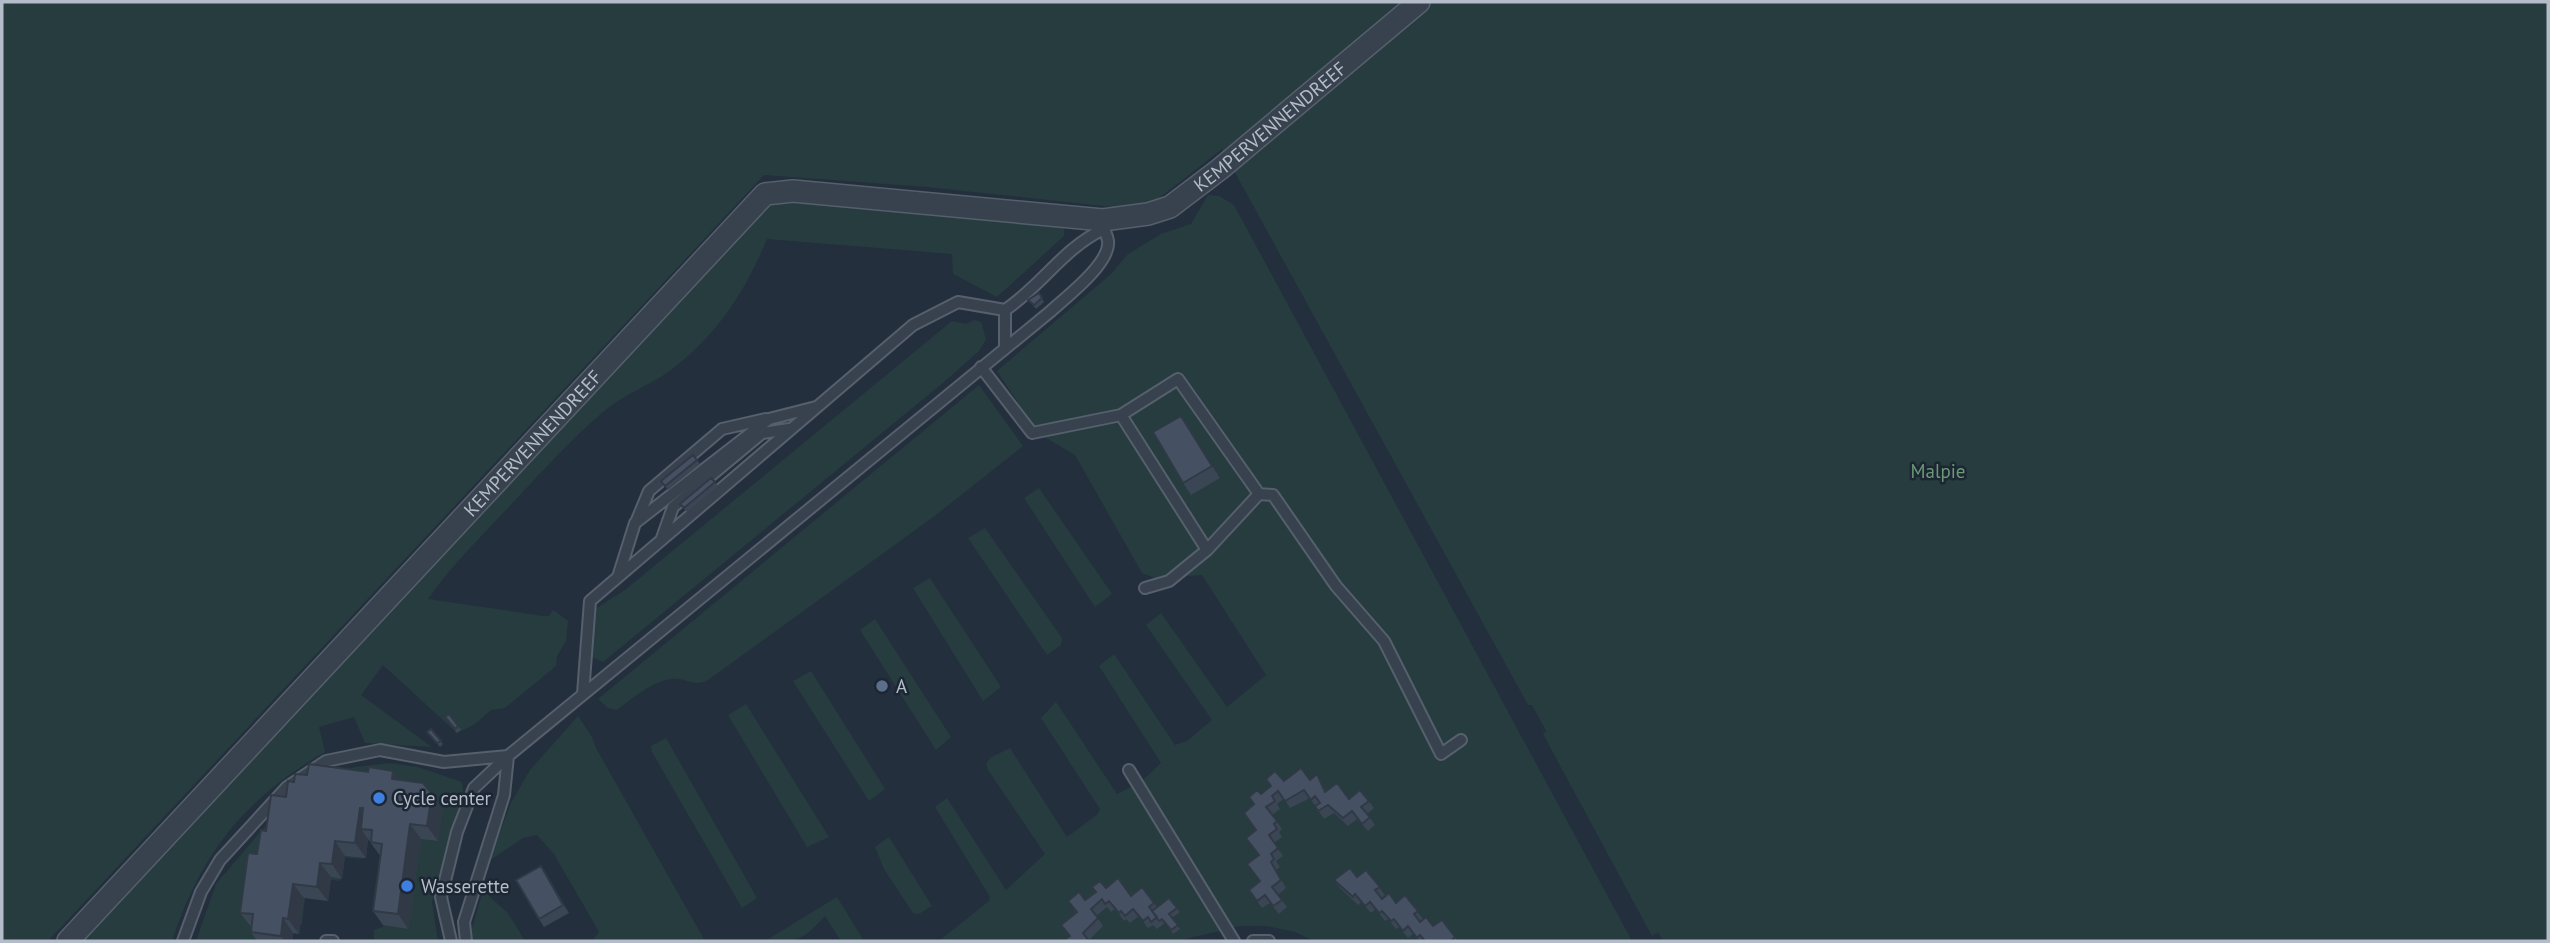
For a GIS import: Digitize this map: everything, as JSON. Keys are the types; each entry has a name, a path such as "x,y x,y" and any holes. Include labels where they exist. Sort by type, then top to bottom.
{"street":[{"name":"KEMPERVENNENDREEF","path":"68,941 765,194 793,191 1103,225 1148,214 1170,207 1220,169 1419,2"}],"lane":[{"path":"452,941 441,897 457,832 474,788 583,694 1051,311 1098,266 1106,252 1108,240 1103,225 1021,299 1005,310 958,302 913,325 590,601 583,694"},
{"path":"1005,310 1005,346"},
{"path":"981,367 1032,433 1121,415 1178,379 1259,494"},
{"path":"618,577 635,523 649,491 722,429 818,406"},
{"path":"1121,415 1207,550"},
{"path":"635,523 769,419"},
{"path":"661,540 673,507 762,433 792,428"},
{"path":"1145,588 1170,581 1207,550 1259,494"},
{"path":"1259,494 1273,495 1336,586 1384,641 1441,754 1461,740"},
{"path":"183,941 201,891 220,860 287,787 327,761 380,750 444,762 508,757"},
{"path":"466,941 464,922 504,796 508,757"},
{"path":"1129,770 1234,941"},
{"path":"326,941 333,941"},
{"path":"1253,941 1269,941"}],"green space":[{"name":"Malpie","path":"2,2 2548,2 2548,941 1663,941 1658,932 1652,936 1543,734 1546,731 1532,705 1528,705 1222,149 1149,206 1122,208 927,187 764,175 48,941 2,941"},
{"path":"1208,195 1219,196 1234,205 1632,941 1314,941 1295,932 1267,926 1240,926 1177,941 939,941 989,901 990,897 935,807 947,798 1006,890 1045,854 988,770 986,764 990,758 1010,748 1067,837 1098,814 1100,809 1041,718 1056,702 1117,794 1142,781 1161,763 1099,666 1114,654 1175,745 1187,741 1212,720 1146,625 1161,613 1227,707 1266,675 1202,575 1155,578 1142,573 1075,455 1038,433 997,371 1111,274 1128,254 1161,234 1191,224"},
{"path":"774,199 1064,225 1064,236 997,297 953,274 952,254 767,239 739,295 702,342 671,370 619,400 590,423 465,554 428,599 543,616 549,616 553,610 568,621 566,641 557,656 556,666 505,708 491,710 475,724 457,733 383,665 361,695 432,747 365,743 354,717 319,727 325,752 271,789 229,831 197,881 172,941 76,941"},
{"path":"974,320 981,322 986,339 979,351 944,382 603,662 591,657 595,609 625,590 952,321 966,324"},
{"path":"979,385 1023,446 936,515 708,680 693,683 671,679 656,683 617,710 608,708 598,699"},
{"path":"1039,488 1112,594 1095,607 1024,498"},
{"path":"985,528 1062,638 1061,645 1047,655 968,538"},
{"path":"930,578 1001,687 983,701 913,588"},
{"path":"875,619 951,737 936,750 860,630"},
{"path":"811,671 885,789 869,801 793,681"},
{"path":"746,704 829,837 807,847 728,715"},
{"path":"578,716 705,941 592,941 599,932 554,854 537,835 523,838 489,861 511,803 530,770"},
{"path":"666,738 757,898 742,908 652,752 651,746"},
{"path":"390,763 418,767 462,782 463,792 432,902 438,941 374,941 374,930 383,927 388,869 384,826 367,824 363,859 342,857 340,881 326,879 305,898 302,924 296,924 295,934 267,931 256,941 196,941 216,884 295,791 327,775 356,767"},
{"path":"889,837 932,906 919,914 913,913 884,869 875,847"},
{"path":"483,891 508,913 525,941 468,941"},
{"path":"837,897 864,941 841,941 825,916 799,938 765,941"}],"building":[{"path":"1039,293 1042,298 1034,305 1028,300"},
{"path":"1181,416 1212,466 1183,483 1153,432"},
{"path":"693,455 697,460 665,486 661,481"},
{"path":"711,478 715,482 684,508 680,504"},
{"path":"449,714 458,726 455,729 445,717"},
{"path":"431,729 441,741 437,743 427,732"},
{"path":"309,764 368,772 369,767 393,771 392,779 423,783 432,794 427,826 410,824 398,914 373,911 382,844 371,842 372,830 361,829 363,808 360,808 355,843 335,841 332,864 320,863 317,887 293,884 288,919 283,918 281,936 251,932 253,914 240,913 248,853 257,854 261,830 266,831 271,795 286,797 288,781 294,782 295,774 307,775"},
{"path":"1301,768 1310,780 1317,774 1325,792 1337,783 1349,799 1360,790 1369,801 1361,807 1370,817 1362,824 1352,811 1343,818 1328,805 1318,811 1315,806 1320,803 1315,796 1311,800 1304,790 1285,801 1278,791 1272,796 1275,801 1266,807 1277,821 1274,824 1277,829 1269,835 1278,848 1271,854 1274,859 1271,862 1281,880 1272,887 1282,900 1273,906 1265,895 1257,901 1249,890 1260,881 1247,864 1259,855 1246,838 1256,830 1244,813 1254,804 1249,797 1257,790 1261,794 1271,786 1266,779 1275,771 1284,781"},
{"path":"541,866 563,905 539,919 516,880"},
{"path":"1350,868 1357,877 1366,870 1380,887 1375,890 1382,899 1389,893 1396,903 1405,895 1418,911 1414,914 1420,922 1426,917 1433,926 1442,920 1455,937 1453,941 1425,941 1420,935 1417,938 1408,926 1403,931 1394,919 1391,921 1382,911 1379,913 1370,902 1365,906 1355,894 1353,897 1334,880"},
{"path":"1118,878 1131,896 1142,887 1154,903 1149,907 1157,917 1151,922 1148,917 1143,921 1133,909 1125,916 1109,901 1105,904 1102,899 1091,909 1098,918 1083,933 1089,941 1063,941 1070,936 1061,925 1077,912 1068,901 1079,892 1085,900 1096,892 1092,887 1100,881 1106,888"},
{"path":"1169,898 1177,908 1169,914 1178,925 1171,930 1162,919 1159,921 1152,911"}],"place":[{"name":"A","path":"882,686"},
{"name":"Cycle center","path":"379,798"},
{"name":"Wasserette","path":"407,886"}]}
